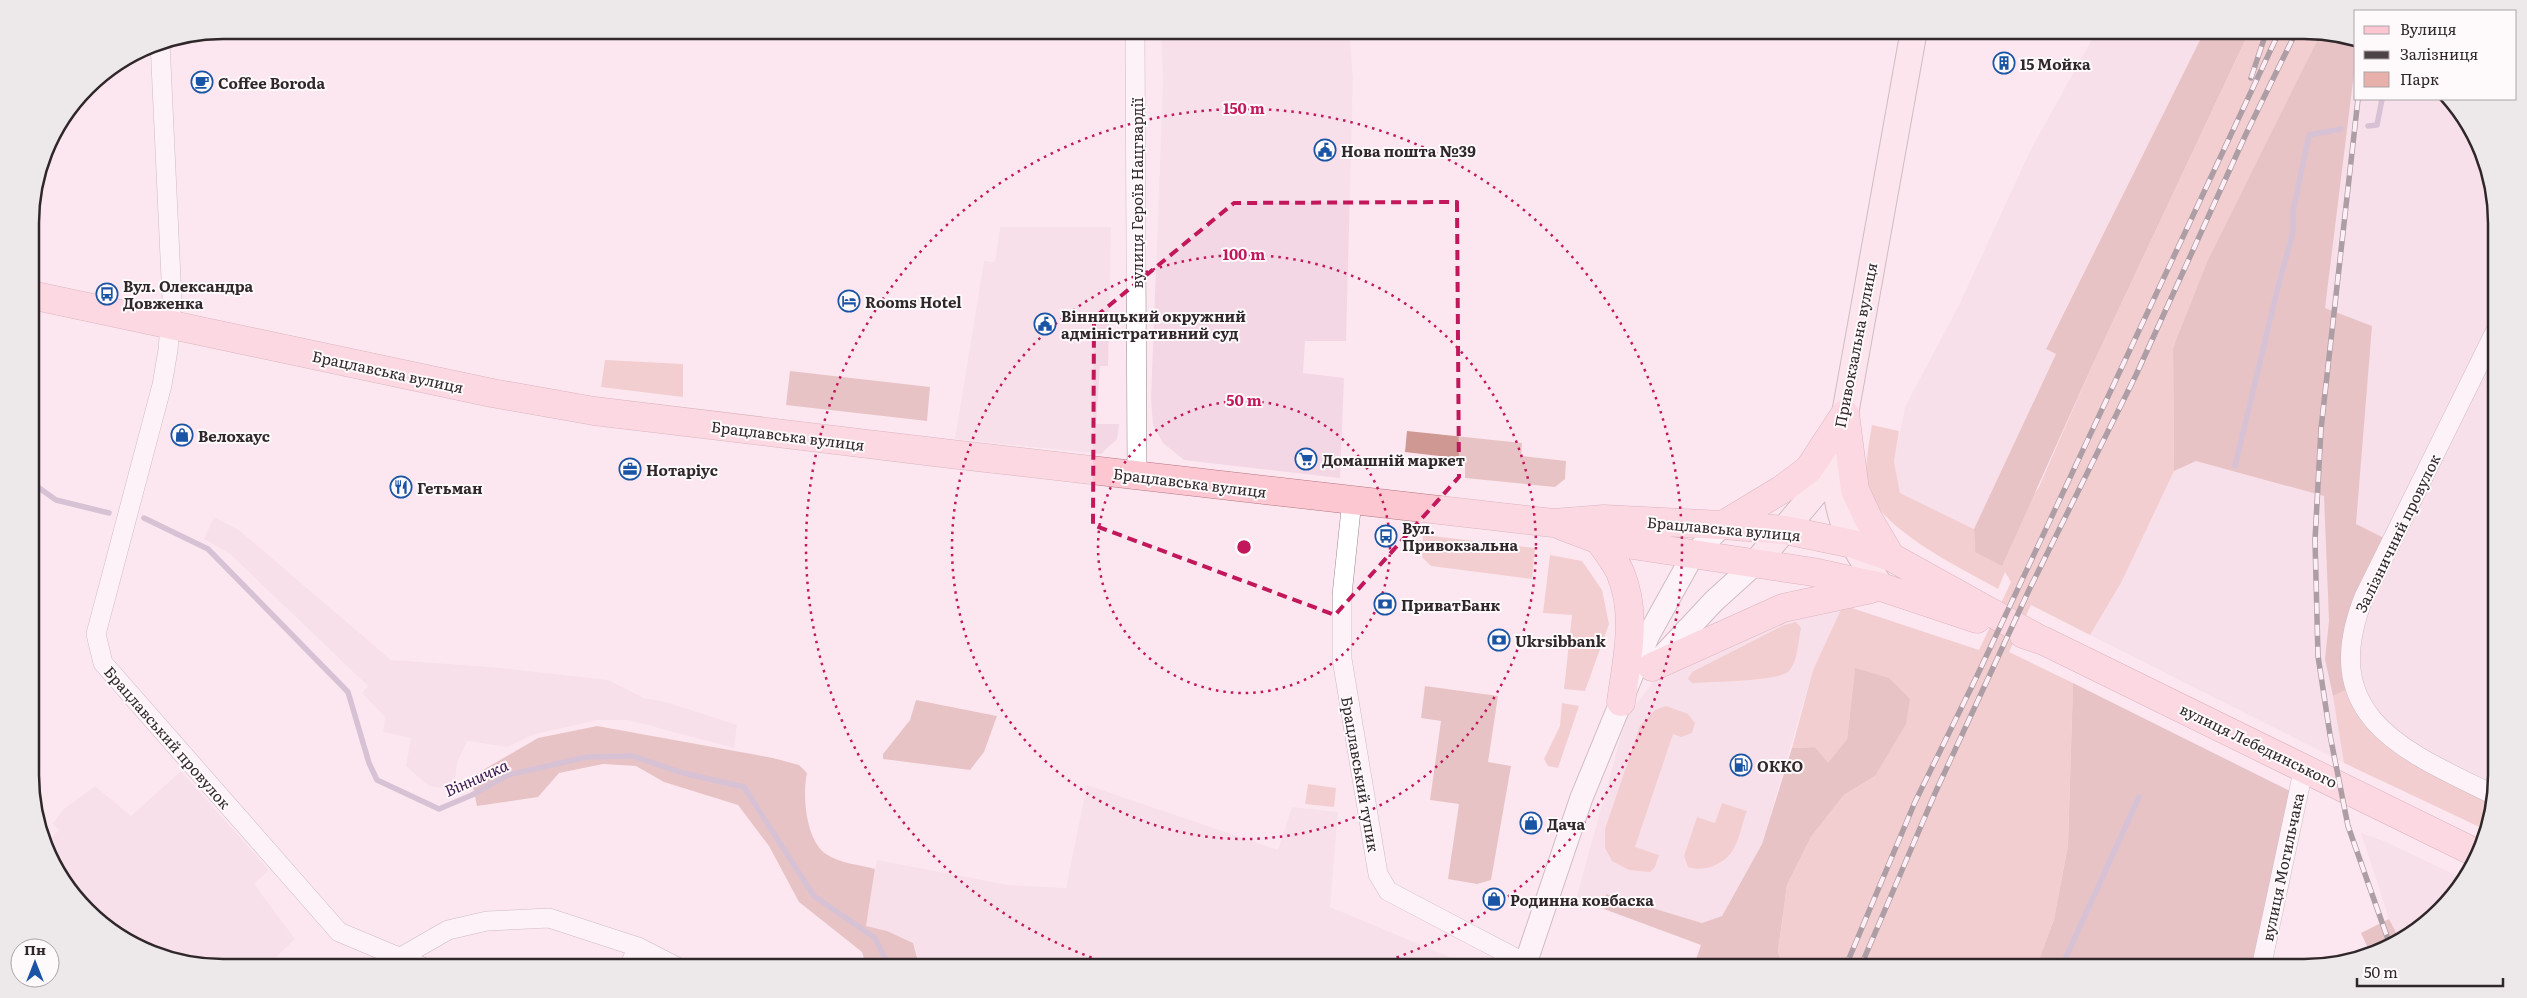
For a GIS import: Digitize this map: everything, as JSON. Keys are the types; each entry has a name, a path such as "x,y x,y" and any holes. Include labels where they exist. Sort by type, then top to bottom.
{"main road":[{"name":"Привокзальна вулиця","path":"1756,563 1819,488 1845,414 1912,39"},
{"name":"Брацлавська вулиця","path":"39,297 482,391 594,411 1553,523 1604,519 1785,530 1853,544 1891,557"},
{"path":"1723,525 1781,490 1808,469 1845,414"},
{"path":"1652,667 1783,608 1881,587 1853,544 1841,516 1837,491 1845,414"},
{"path":"1845,414 1855,490 1868,518 1891,557"},
{"name":"Брацлавська вулиця","path":"1553,523 1599,540 1756,563 1881,587"},
{"path":"1599,540 1620,571 1629,599 1631,626 1621,702"},
{"name":"вулиця Лебединського","path":"1891,557 2039,639 2304,767 2472,851"},
{"name":"вулиця Лебединського","path":"1881,587 2039,639"}],"street":[{"name":"вулиця Героїв Нацгвардії","path":"1135,39 1136,475"},
{"name":"Брацлавський провулок","path":"160,50 172,300 171,325 162,385 96,634 103,663 339,932 405,959"},
{"name":"Залізничний провулок","path":"2488,346 2364,597 2354,623 2352,645 2354,686 2358,699 2365,711 2386,735 2422,759 2488,792"},
{"name":"Брацлавський тупик","path":"1352,500 1342,595 1342,659 1378,874 1388,891 1514,959"},
{"name":"Привокзальна вулиця","path":"1527,959 1581,799 1648,636 1693,555 1723,525"},
{"name":"Привокзальна вулиця","path":"1621,702 1714,601 1756,563"},
{"name":"вулиця Могильчака","path":"2263,959 2304,767"},
{"path":"401,957 448,930 487,920 549,918 638,947 661,959"},
{"path":"632,959 638,947"}],"highlighted area":[{"path":"1457,202 1459,477 1335,615 1093,525 1094,318 1234,203"}],"shaded area":[{"path":"1161,39 1350,39 1353,78 1346,341 1305,341 1303,373 1344,378 1340,478 1184,460 1163,443 1153,425 1151,399 1163,83"},
{"path":"2092,39 2200,39 2046,348 2056,354 1974,529 1900,493 1894,462 1905,407 1960,303 2030,151"},
{"path":"2201,39 2246,39 2092,366 2002,566 1975,552 1974,529 2056,354 2046,349"},
{"path":"2318,39 2354,46 2354,73 2325,308 2372,326 2356,524 2392,542 2364,597 2354,686 2333,696 2325,659 2329,621 2324,496 2196,461 2174,471 2173,348 2208,260"},
{"path":"2354,46 2354,100 2442,100 2469,141 2482,175 2487,199 2488,787 2480,827 2328,755 2090,635 2121,583"},
{"path":"1000,227 1111,227 1108,366 1100,366 1096,424 1119,424 1117,439 1101,454 955,439 984,261 995,262"},
{"path":"790,371 930,387 927,421 786,405"},
{"path":"1407,431 1522,443 1521,456 1566,461 1565,479 1555,487 1465,478 1465,459 1405,452"},
{"path":"214,517 239,530 391,660 492,667 608,680 644,698 666,702 737,725 734,748 628,720 598,720 535,734 507,747 467,741 457,763 454,791 429,786 406,766 411,738 383,732 385,717 362,693 368,686 230,554 204,539"},
{"path":"1843,605 1813,670 1762,844 1722,916 1702,923 1606,894 1604,909 1576,899 1626,718 1658,676 1785,617"},
{"path":"1855,668 1889,678 1910,699 1906,724 1875,776 1844,795 1811,837 1787,885 1778,951 1780,959 1696,959 1701,945 1604,909 1606,894 1702,923 1722,916 1762,844 1792,748 1815,747 1828,763 1847,739"},
{"path":"2073,683 2298,795 2263,959 2039,959 2054,919 2068,845"},
{"path":"1425,686 1498,696 1488,762 1511,766 1491,880 1477,884 1448,879 1459,804 1430,800 1441,721 1421,718"},
{"path":"916,700 997,716 984,752 970,770 883,759 883,754 910,720"},
{"path":"597,726 773,758 799,765 807,773 805,793 807,817 814,839 819,847 826,854 843,862 875,869 866,926 887,931 913,943 917,959 864,959 862,952 799,902 769,846 738,805 664,782 636,766 603,764 559,773 538,797 477,806 471,777 538,738"},
{"path":"181,771 269,870 254,884 295,939 274,959 199,958 175,953 152,945 131,935 101,914 84,897 63,867 51,839 59,830 52,824 64,809 95,786 131,816"},
{"path":"1087,785 1278,850 1292,807 1338,812 1330,907 1454,959 918,959 916,949 866,926 877,860 1008,885 1066,888"},
{"path":"2361,833 2386,842 2458,876 2443,897 2426,914 2397,934 2389,919"},
{"path":"2389,919 2397,934 2368,947 2361,933"}],"green space":[{"path":"2246,39 2316,39 2338,42 2173,347 2174,471 2121,583 2090,635 2031,605 2009,652 2073,683 2068,845 2054,919 2039,959 1780,959 1778,951 1787,885 1811,837 1844,795 1875,776 1855,669 1847,739 1828,764 1815,747 1792,748 1813,670 1843,605 1979,650 2011,582 2005,572 1998,589 1965,571 1908,535 1879,508 1870,494 1867,478 1867,460 1872,425 1899,431 1894,462 1900,493 1974,529 1975,552 2038,489 2092,366"},
{"path":"605,360 683,364 683,397 601,387"},
{"path":"1423,535 1535,548 1532,579 1431,566 1422,557"},
{"path":"1550,555 1582,561 1602,590 1609,624 1585,691 1564,689 1572,615 1543,613"},
{"path":"1796,622 1801,628 1796,658 1788,672 1771,677 1742,680 1692,683 1688,679 1692,672 1784,625"},
{"path":"2354,686 2365,711 2488,791 2480,827 2344,763 2333,696"},
{"path":"1562,703 1579,706 1558,768 1548,766 1544,759 1560,726"},
{"path":"1666,706 1688,714 1695,723 1692,733 1681,737 1673,734 1635,847 1659,855 1655,867 1650,872 1629,870 1612,861 1605,848 1605,829 1640,726 1655,710"},
{"path":"1308,784 1336,788 1334,807 1305,804"},
{"path":"1722,803 1747,811 1734,849 1727,858 1711,867 1699,869 1688,867 1684,856 1697,817 1715,823"}],"waterway":[{"path":"2368,126 2377,125 2382,100"},
{"path":"2235,466 2293,232 2293,211 2309,135 2341,129"},
{"name":"Вінничка","path":"39,488 56,500 109,513"},
{"name":"Вінничка","path":"144,518 208,549 348,692 369,763 377,780 439,809 472,795 508,775 587,757 633,756 683,773 744,787 814,896 875,938 886,959"},
{"path":"2065,959 2139,797"}],"railway":[{"path":"2251,78 2264,39"},
{"path":"1849,959 1915,802 1976,678 2276,39"},
{"path":"1864,959 1936,791 2029,590 2136,375 2246,134 2293,39"},
{"path":"2358,100 2321,429 2315,540 2318,656 2330,735 2348,826 2388,939"}],"place":[{"name":"15 Мойка","path":"2004,63"},
{"name":"Coffee Boroda","path":"202,82"},
{"name":"Нова пошта №39","path":"1325,150"},
{"name":"Вул. Олександра Довженка","path":"107,294"},
{"name":"Rooms Hotel","path":"849,301"},
{"name":"Вінницький окружний адміністративний суд","path":"1045,324"},
{"name":"Велохаус","path":"182,435"},
{"name":"Домашній маркет","path":"1306,459"},
{"name":"Нотаріус","path":"630,469"},
{"name":"Гетьман","path":"401,487"},
{"name":"Вул. Привокзальна","path":"1386,536"},
{"name":"ПриватБанк","path":"1385,604"},
{"name":"Ukrsibbank","path":"1499,640"},
{"name":"ОККО","path":"1741,765"},
{"name":"Дача","path":"1531,823"},
{"name":"Родинна ковбаска","path":"1494,899"}]}
